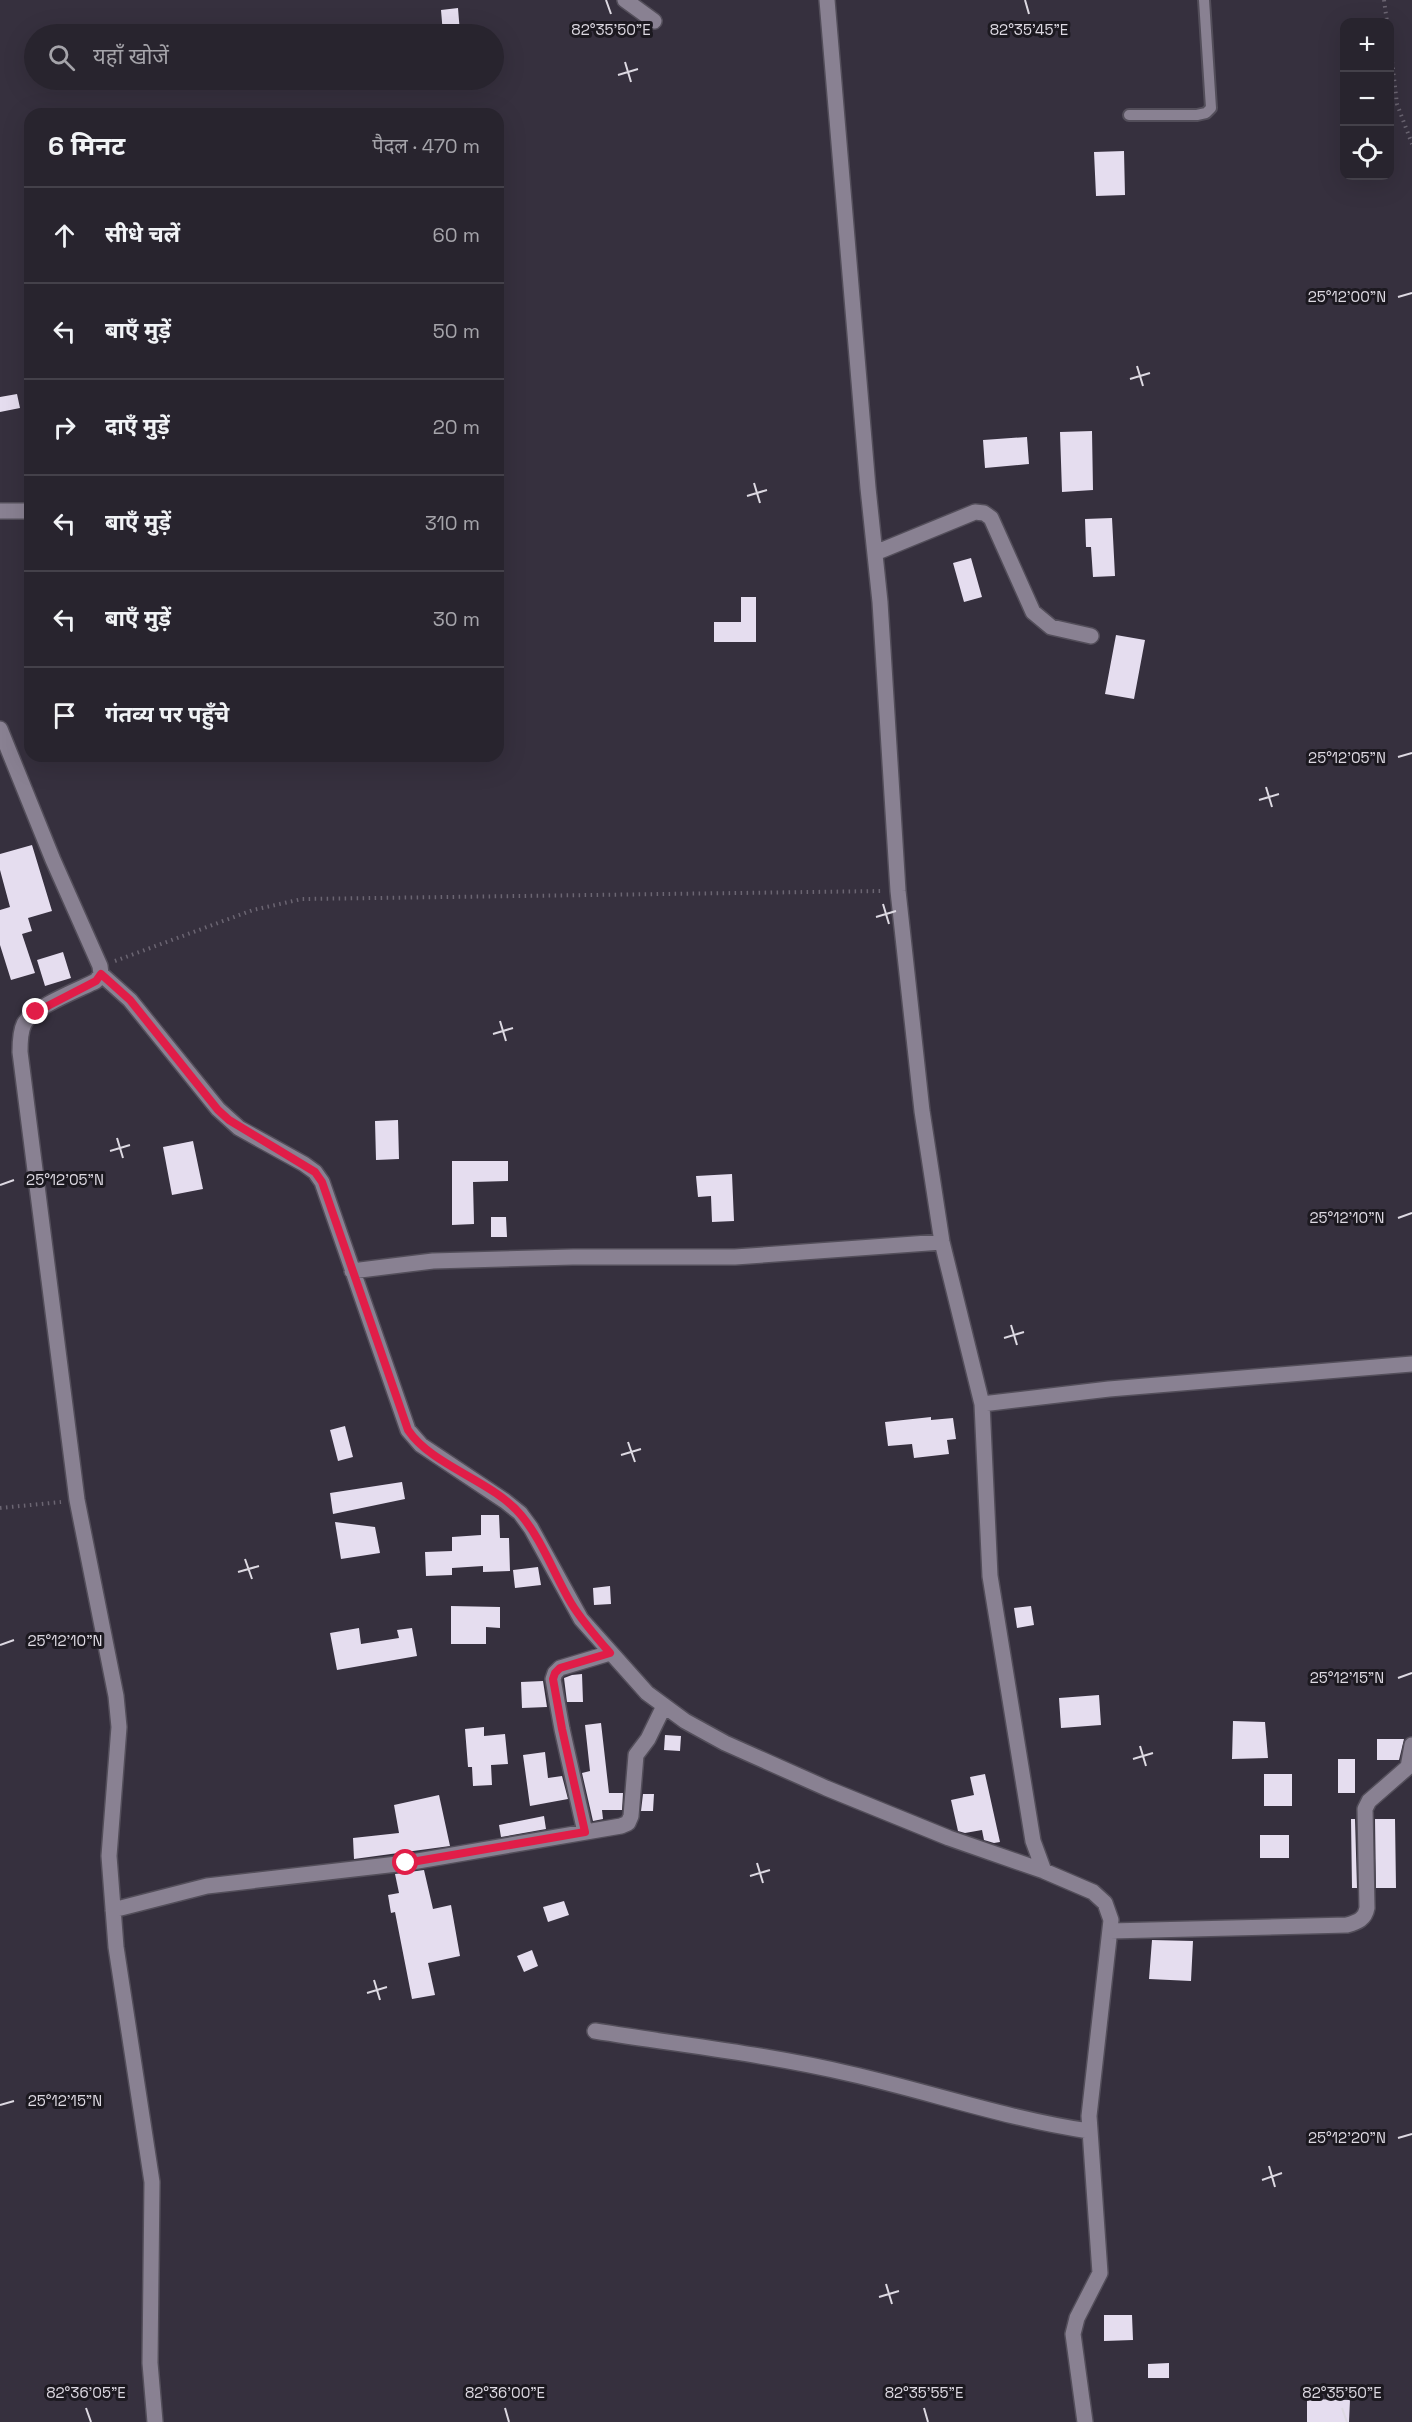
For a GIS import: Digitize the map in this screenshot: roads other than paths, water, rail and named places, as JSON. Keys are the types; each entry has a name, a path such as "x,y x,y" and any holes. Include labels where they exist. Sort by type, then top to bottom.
{"street":[{"path":"625,0 654,21"},
{"path":"827,0 880,602 898,891 922,1111 942,1242 982,1404 990,1576 1033,1840 1044,1871"},
{"path":"0,511 24,511"},
{"path":"874,545 975,512 984,513 991,518 1033,612 1051,627 1091,636"},
{"path":"0,729 101,970 130,1000 218,1110 229,1120 315,1172 322,1182 408,1430 414,1438 520,1513 531,1528 581,1619 647,1693 706,1734 826,1788 940,1834 1044,1871 1100,1896 1109,1912 1110,1931 1091,2080 1089,2131 1100,2272 1077,2318 1073,2334 1085,2422"},
{"path":"101,970 96,981 36,1012 22,1027 20,1039 77,1500 112,1674 119,1727 110,1846 113,1910 128,2037 152,2182 150,2363 155,2422"},
{"path":"352,1271 433,1261 573,1257 735,1257 942,1242"},
{"path":"982,1404 1109,1389 1412,1364"},
{"path":"585,1832 553,1679 560,1668 610,1653"},
{"path":"113,1910 207,1886 406,1863 628,1823 631,1816 636,1755 648,1739 664,1706"},
{"path":"1110,1931 1335,1926 1358,1922 1365,1915 1367,1908 1365,1809 1369,1801 1408,1767 1412,1745"},
{"path":"595,2031 670,2044 753,2054 815,2066 1037,2122 1089,2131"}],"lane":[{"path":"1129,115 1197,115 1206,113 1211,108 1204,0"}]}
